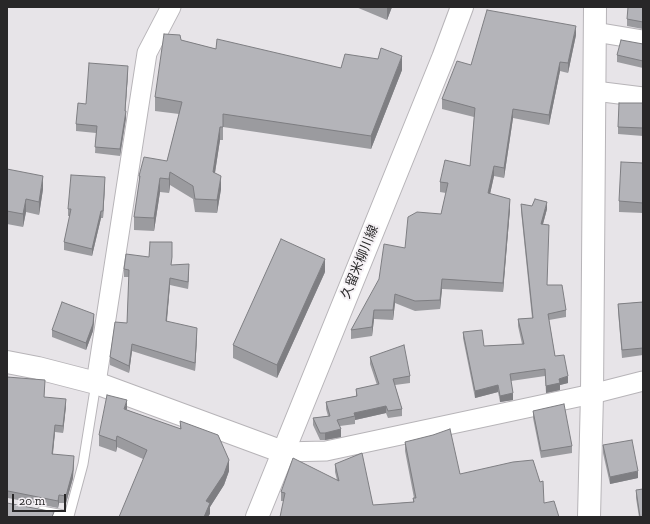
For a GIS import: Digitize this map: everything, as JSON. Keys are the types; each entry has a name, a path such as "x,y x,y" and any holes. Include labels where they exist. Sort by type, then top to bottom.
{"street":[{"path":"96,383 147,53 171,7"},
{"name":"久留米柳川線","path":"257,517 440,65 462,7"},
{"path":"589,517 592,394 595,7"},
{"path":"595,32 643,40"},
{"path":"594,91 643,97"},
{"path":"7,362 38,368 96,383 283,452 326,451 592,394 643,381"}],"lane":[{"path":"30,509 69,516 83,464 96,383"}],"building":[{"path":"628,7 643,7 643,22 627,19"},
{"path":"487,10 576,26 568,63 560,62 549,115 513,109 504,168 494,166 488,193 510,199 503,283 442,279 440,300 415,301 395,294 393,310 374,310 372,327 351,330 379,279 384,244 405,248 408,217 417,212 441,214 448,183 440,182 445,160 470,166 475,108 442,99 457,61 471,65"},
{"path":"164,34 180,35 181,40 216,49 217,39 341,68 345,54 378,59 381,48 402,56 371,136 223,114 223,127 220,127 213,172 221,176 217,200 195,199 193,186 170,172 169,179 160,178 154,218 134,217 139,176 144,157 167,161 182,102 155,97"},
{"path":"621,40 643,44 643,61 617,55"},
{"path":"89,63 128,66 126,111 120,149 95,147 97,126 76,124 78,103 86,104"},
{"path":"619,103 643,103 643,128 618,127"},
{"path":"621,162 643,163 643,203 619,201"},
{"path":"7,169 43,176 39,202 26,199 23,214 7,211"},
{"path":"71,175 105,177 103,211 101,211 92,249 64,242 71,209 68,209"},
{"path":"535,199 547,202 541,224 549,225 547,285 562,285 566,310 548,314 555,356 564,355 568,376 559,379 560,383 546,386 545,369 510,374 513,393 500,396 498,385 475,391 463,332 482,330 484,346 524,344 518,319 533,318 521,204 532,206"},
{"path":"281,239 325,259 277,365 233,345"},
{"path":"150,242 172,242 171,265 189,264 188,282 170,278 166,321 197,328 195,363 132,344 129,366 110,357 115,322 127,323 129,270 124,269 126,254 149,257"},
{"path":"62,302 94,314 93,324 86,343 52,330"},
{"path":"643,302 643,348 622,350 618,304"},
{"path":"404,345 410,376 393,379 402,409 388,411 386,406 354,413 355,416 337,420 341,429 320,433 313,418 330,416 326,402 357,396 356,389 379,384 370,357"},
{"path":"7,377 45,380 44,397 66,399 63,426 55,425 52,454 74,456 73,470 66,496 59,495 58,501 7,491"},
{"path":"107,395 127,400 124,409 181,429 180,421 218,435 229,460 224,474 206,501 210,503 204,517 119,517 147,450 117,436 116,441 99,435"},
{"path":"564,404 572,446 541,451 533,411"},
{"path":"450,429 460,474 513,462 533,460 540,482 543,481 544,503 554,501 559,517 280,517 285,493 281,492 293,458 339,481 335,464 362,453 373,505 414,502 413,498 416,498 405,442"},
{"path":"632,440 638,471 610,477 603,445"},
{"path":"643,489 643,517 640,517 636,490"},
{"path":"7,503 54,512 52,517 7,517"}]}
